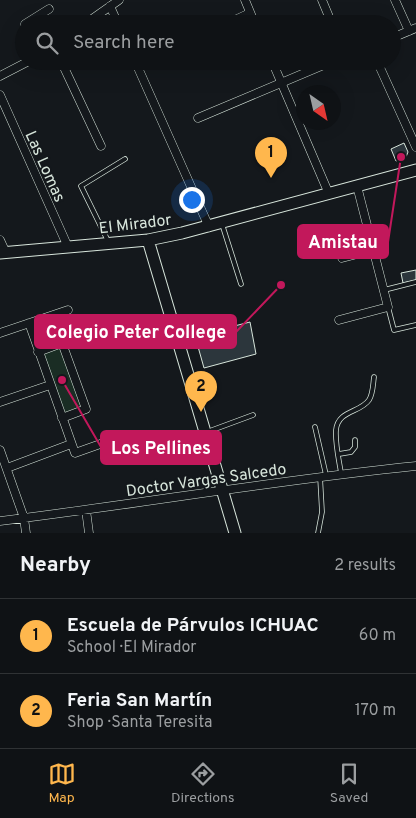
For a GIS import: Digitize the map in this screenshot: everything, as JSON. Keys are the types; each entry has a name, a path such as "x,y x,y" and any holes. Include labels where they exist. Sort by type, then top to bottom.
{"main road":[{"name":"El Mirador","path":"3,253 148,240 222,224 416,170"},
{"path":"148,240 235,533"}],"street":[{"path":"98,15 119,0"},
{"path":"245,0 250,13 246,15"},
{"path":"322,0 328,15"},
{"path":"395,0 413,29 401,34"},
{"path":"110,6 114,15"},
{"path":"40,15 50,10"},
{"path":"0,76 15,68"},
{"path":"65,70 100,146"},
{"path":"139,70 209,227"},
{"path":"276,70 329,194"},
{"path":"198,118 312,70"},
{"path":"382,70 416,147"},
{"name":"Las Lomas","path":"0,95 68,247"},
{"path":"339,320 388,307 357,186"},
{"path":"0,240 3,253"},
{"path":"342,258 373,250"},
{"path":"0,333 68,310"},
{"path":"28,324 75,453 120,438"},
{"path":"38,352 62,343 86,409 62,418"},
{"path":"0,402 50,385"},
{"path":"7,468 71,444"},
{"path":"0,450 24,518 26,533"},
{"name":"Doctor Vargas Salcedo","path":"0,521 222,492 323,475 416,466"},
{"path":"86,510 89,533"}],"lane":[{"path":"110,243 81,186 125,159"},
{"path":"222,224 241,284"},
{"path":"384,290 416,282"},
{"path":"388,307 394,330 416,325"},
{"path":"341,473 336,430 340,420 348,412 366,403 371,397 374,377"},
{"path":"205,432 253,415"},
{"path":"315,427 323,475 322,512 318,533"},
{"path":"339,454 351,452 355,448 355,440"}],"green space":[{"path":"61,344 85,409 62,417 39,352"}],"building":[{"path":"404,143 408,152 406,157 396,161 391,149"},
{"path":"416,270 416,280 403,283 401,273"},
{"path":"250,322 256,354 204,368 195,336"}],"place":[{"name":"Amistau","path":"401,157"},
{"name":"Escuela de Párvulos ICHUAC","path":"271,178"},
{"name":"Colegio Peter College","path":"281,285"},
{"name":"Los Pellines","path":"62,380"},
{"name":"Feria San Martín","path":"201,412"}]}
